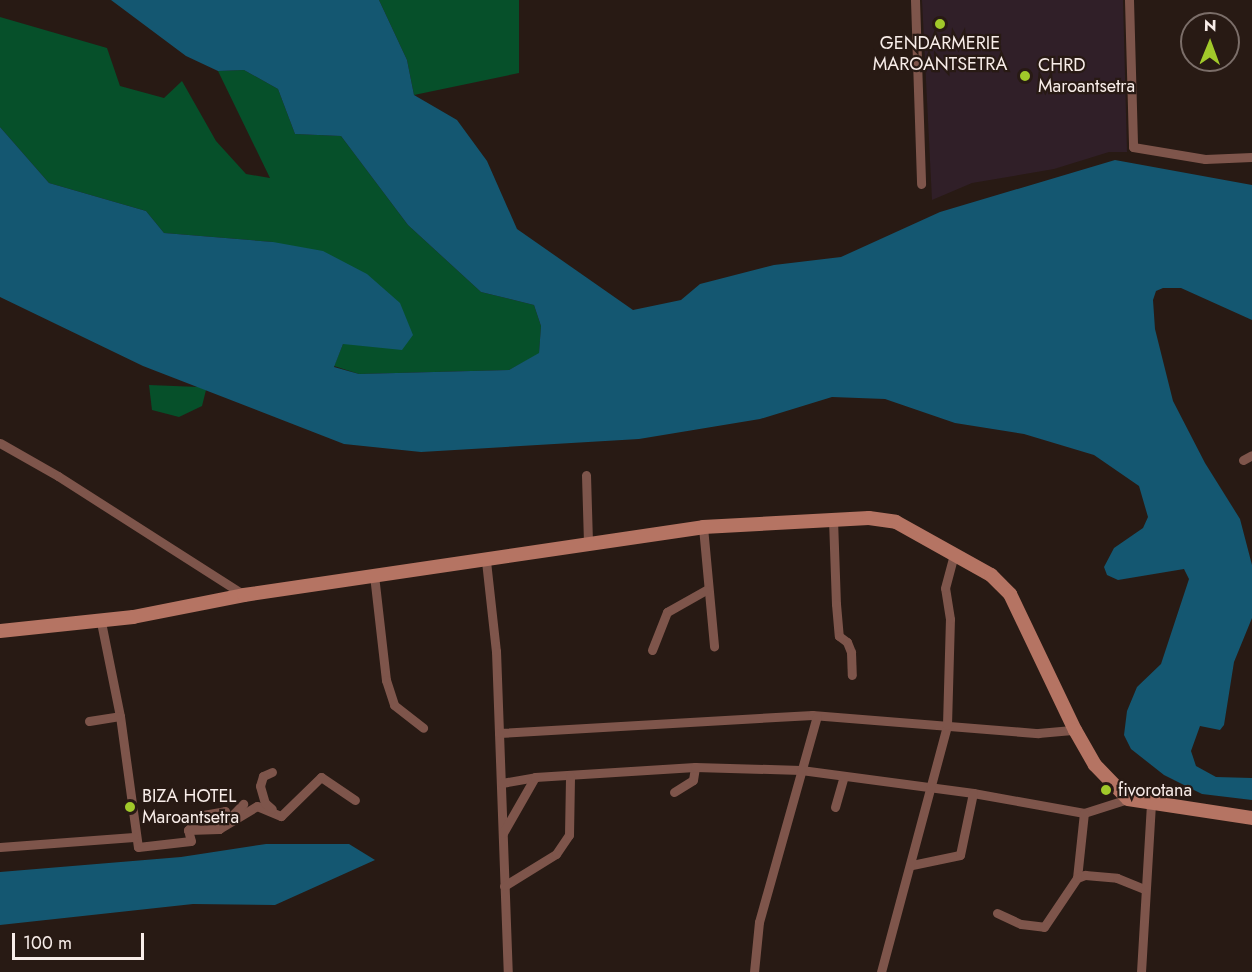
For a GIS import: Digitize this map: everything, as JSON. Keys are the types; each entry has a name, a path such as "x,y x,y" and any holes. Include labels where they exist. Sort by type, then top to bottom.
{"main road":[{"path":"0,631 101,622 244,595 486,561 588,543 703,527 833,519 896,522 991,575 1010,594 1075,730 1095,765 1128,799 1252,818"}],"street":[{"path":"915,0 921,184"},
{"path":"1129,0 1133,147 1205,159 1252,157"},
{"path":"0,443 58,476 244,595"},
{"path":"1243,460 1252,455"},
{"path":"586,475 588,543"},
{"path":"833,519 839,636 851,652 852,675"},
{"path":"703,527 706,590 714,646"},
{"path":"881,972 903,886 912,866 947,725 950,619 945,588 954,554"},
{"path":"486,561 502,783 508,972"},
{"path":"374,575 387,680 394,705 423,728"},
{"path":"652,650 667,612 706,590"},
{"path":"101,622 120,716 134,837 138,847 191,840 188,830"},
{"path":"89,722 120,716"},
{"path":"499,733 817,716 1038,734 1075,730"},
{"path":"754,972 759,922 817,716"},
{"path":"502,783 535,777 695,767 801,770 973,793 1084,813 1128,799"},
{"path":"674,792 693,780 695,767"},
{"path":"272,772 263,776 260,786 265,803 281,816"},
{"path":"504,886 556,854 569,835 570,776"},
{"path":"836,807 844,776"},
{"path":"281,816 321,777 355,800"},
{"path":"503,833 535,777"},
{"path":"912,866 960,855 973,793"},
{"path":"219,829 243,804"},
{"path":"1141,972 1150,804"},
{"path":"188,830 219,829 257,806 281,816"},
{"path":"188,830 203,815 225,811 219,829"},
{"path":"997,913 1021,924 1044,927 1077,878 1084,813"},
{"path":"0,847 134,837"},
{"path":"1077,878 1117,878 1144,889"}],"shaded area":[{"name":"CHRD Maroantsetra","path":"922,0 1123,0 1127,152 1109,152 1054,169 972,183 932,200"}],"green space":[{"path":"379,0 519,0 519,73 414,95 407,60"},
{"path":"0,17 107,48 120,86 164,98 182,81 216,141 246,174 270,178 218,71 244,70 278,89 295,134 341,136 408,225 481,292 534,305 541,326 539,354 509,370 359,374 334,366 343,344 273,242 164,233 146,211 49,183 0,127"},
{"path":"149,385 199,387 206,390 202,406 179,417 152,410"}],"water":[{"path":"111,0 379,0 407,60 414,95 457,120 487,161 517,229 633,310 681,300 700,284 774,265 841,257 940,212 1115,160 1252,185 1252,320 1181,288 1163,288 1156,291 1153,300 1155,329 1173,401 1205,463 1240,519 1252,565 1252,618 1234,662 1224,725 1220,730 1200,726 1191,751 1196,766 1216,777 1252,778 1252,800 1202,794 1164,775 1131,749 1124,735 1127,711 1137,687 1161,664 1189,579 1184,569 1118,580 1107,575 1104,567 1114,548 1143,528 1148,517 1139,486 1094,455 1024,434 955,423 885,399 832,397 760,419 639,439 421,452 344,444 143,366 0,297 0,127 49,183 146,211 164,233 273,242 323,251 367,274 400,303 413,335 402,350 343,344 334,367 359,374 509,370 539,353 541,326 534,305 481,292 408,225 341,136 295,134 278,89 244,70 218,71 186,56"},
{"path":"266,844 349,844 375,860 275,905 193,904 0,925 0,872 181,857"}],"place":[{"name":"GENDARMERIE MAROANTSETRA","path":"940,24"},
{"name":"CHRD Maroantsetra","path":"1025,76"},
{"name":"fivorotana","path":"1106,790"},
{"name":"BIZA HOTEL Maroantsetra","path":"130,807"}]}
